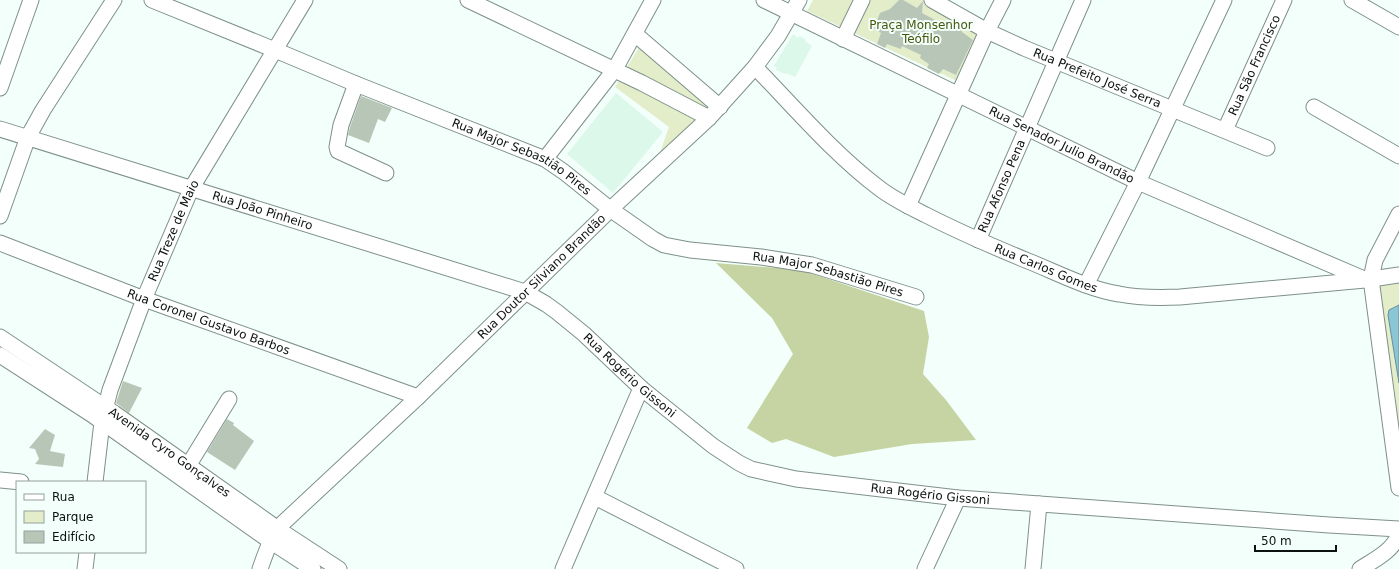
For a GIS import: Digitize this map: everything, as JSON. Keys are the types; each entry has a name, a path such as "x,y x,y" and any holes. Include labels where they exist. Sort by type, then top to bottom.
{"street":[{"path":"0,88 31,0"},
{"path":"0,216 28,137 43,110 114,0"},
{"name":"Rua Major Sebastião Pires","path":"152,0 356,84 545,159 564,172 610,210 664,245 690,250 761,257 812,266 916,297"},
{"name":"Rua Treze de Maio","path":"95,481 103,414 110,390 144,299 191,189 305,0"},
{"path":"468,0 615,69 709,118"},
{"path":"545,159 615,69 653,0"},
{"name":"Rua Senador Julio Brandão","path":"764,0 958,95 1028,127 1138,182 1368,279"},
{"name":"Rua Doutor Silviano Brandão","path":"274,535 610,210 720,107 755,67 792,14 799,0"},
{"path":"843,39 862,0"},
{"name":"Rua Prefeito José Serra","path":"932,0 987,31 1056,62 1173,108 1267,148"},
{"path":"908,206 987,31 1003,0"},
{"name":"Rua Afonso Pena","path":"978,240 1083,0"},
{"path":"1086,285 1138,182 1224,0"},
{"name":"Rua São Francisco","path":"1225,130 1284,0"},
{"path":"1352,0 1399,27"},
{"path":"635,34 720,107"},
{"name":"Rua Carlos Gomes","path":"755,67 846,159 880,189 908,206 978,240 1086,285 1119,294 1159,298 1399,275"},
{"path":"356,84 341,125 337,148 338,151 386,173"},
{"path":"1314,107 1399,156"},
{"name":"Rua João Pinheiro","path":"0,128 191,189 525,292"},
{"path":"1399,214 1375,260 1368,279 1399,488"},
{"name":"Rua Coronel Gustavo Barbos","path":"0,243 144,299 418,397"},
{"name":"Rua Rogério Gissoni","path":"525,292 563,316 641,388 713,446 739,464 751,469 796,479 958,498 1399,529"},
{"name":"Avenida Cyro Gonçalves","path":"0,337 103,414 274,535 339,569"},
{"name":"Avenida Cyro Gonçalves","path":"0,355 103,414 188,466 274,535 313,569"},
{"path":"564,569 641,388"},
{"path":"188,466 229,399"},
{"path":"0,480 16,482"},
{"path":"595,496 736,569"},
{"path":"925,569 958,498"},
{"path":"1033,569 1039,504"},
{"path":"1360,569 1390,548 1395,543 1399,534"},
{"path":"260,569 274,535"},
{"path":"86,569 87,553"}],"shaded area":[{"path":"793,34 798,38 800,36 805,39 805,41 812,46 795,77 776,70 777,68 774,66"},
{"path":"616,93 663,132 613,193 567,154"}],"green space":[{"name":"Praça Monsenhor Teófilo","path":"813,0 926,0 983,32 959,82 807,11"},
{"path":"641,44 712,108 658,158 669,127 615,87"},
{"path":"716,263 801,270 924,311 929,337 923,374 946,400 976,440 912,444 834,457 786,439 772,443 747,428 793,354 772,318"},
{"path":"1399,277 1399,305 1393,308 1388,315 1399,383 1399,444 1375,282"}],"water":[{"path":"1399,305 1399,383 1388,315 1389,310"}],"building":[{"path":"899,0 903,0 917,8 923,1 922,13 946,26 956,24 959,25 962,32 973,40 956,75 943,69 939,74 927,68 929,64 920,58 921,55 902,46 901,49 887,44 885,48 877,44 881,33 874,28 880,13 890,9"},
{"path":"361,96 392,108 385,122 378,119 369,143 348,135"},
{"path":"123,381 142,388 129,413 116,403"},
{"path":"227,419 234,423 233,425 254,441 235,470 207,452"},
{"path":"45,429 55,435 50,451 65,454 63,467 35,464 39,459 35,449 29,448"}]}
